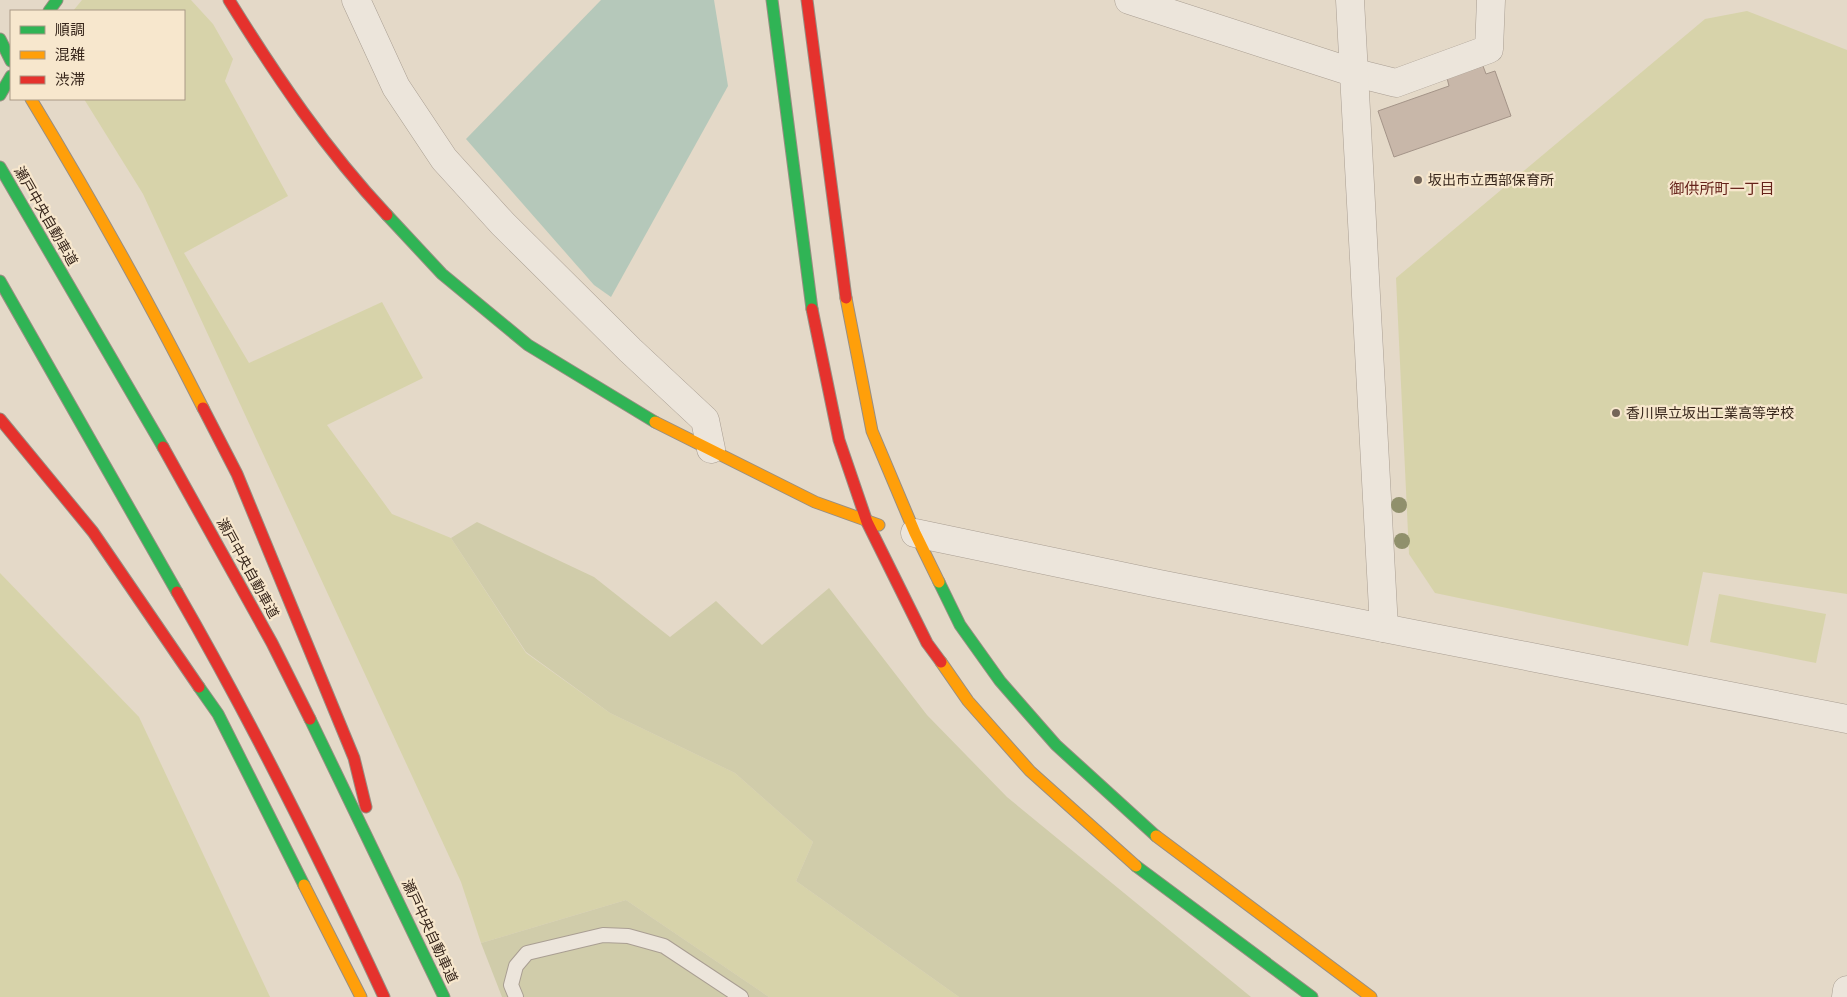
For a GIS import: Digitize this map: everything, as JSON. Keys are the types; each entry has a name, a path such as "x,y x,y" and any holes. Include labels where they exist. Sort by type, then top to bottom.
{"main road":[{"path":"229,0 270,67 350,176 442,274 528,345 653,421 712,449 814,502 867,522 899,529"},
{"path":"772,0 813,317 839,440 867,522 927,643 968,700 1030,771 1126,858 1312,997"},
{"path":"808,0 848,310 870,422 899,529 960,625 1000,681 1056,745 1146,828 1371,997"},
{"path":"0,39 10,59"},
{"path":"0,95 10,78"},
{"path":"32,100 89,196 166,335 237,474 354,758 376,853"},
{"name":"瀬戸中央自動車道","path":"0,167 143,410 272,643 376,853 444,997"},
{"path":"0,281 221,668 329,878 384,997"},
{"path":"0,419 93,532 218,714 361,997"}],"street":[{"path":"356,0 396,88 444,158 510,231 630,350 706,420 712,449"},
{"path":"1129,0 1352,72 1396,82 1490,49 1491,0"},
{"path":"1350,0 1352,72 1384,628"},
{"path":"899,529 1159,584 1847,719"},
{"path":"1846,997 1847,990"}],"lane":[{"path":"516,997 511,985 516,966 527,953 603,935 628,936 664,946 741,997"}],"shaded area":[{"path":"82,0 191,0 213,24 233,59 225,81 288,196 184,253 249,363 382,302 423,378 327,425 392,514 451,538 526,653 610,713 735,773 813,842 796,881 959,997 769,997 626,900 481,943 461,882 143,194 85,100 185,100 185,10 74,10"},
{"path":"601,0 714,0 728,86 611,297 594,285 466,139"},
{"name":"香川県立坂出工業高等学校","path":"1747,11 1847,50 1847,594 1703,572 1688,646 1435,593 1409,554 1396,278 1705,19"},
{"path":"477,522 594,577 670,637 716,601 762,645 829,588 927,715 1007,797 1251,997 959,997 796,881 813,842 735,773 610,713 526,652 451,538"},
{"path":"0,573 139,717 270,997 0,997"},
{"path":"1719,594 1826,614 1816,663 1710,642"},
{"path":"626,900 769,997 502,997 481,943"}],"building":[{"path":"1483,66 1486,74 1495,71 1511,116 1394,157 1378,111 1449,86 1447,78"}],"traffic: fast":[{"path":"50,10 57,0"},
{"path":"772,0 812,309"},
{"path":"0,39 10,59"},
{"path":"0,95 10,78"},
{"path":"0,167 163,447"},
{"path":"387,215 442,274 528,345 655,422"},
{"path":"0,281 177,592"},
{"path":"939,582 960,625 1000,681 1056,745 1156,836"},
{"path":"199,687 218,714 304,885"},
{"path":"310,719 444,997"},
{"path":"1136,866 1312,997"}],"traffic: slow":[{"path":"32,100 120,252 203,408"},
{"path":"846,298 872,431 915,533 939,582"},
{"path":"655,422 815,502 879,525"},
{"path":"941,662 968,701 1030,771 1136,866"},
{"path":"1156,836 1371,997"},
{"path":"304,885 361,997"}],"traffic: jam":[{"path":"229,0 303,112 343,165 387,215"},
{"path":"807,0 846,298"},
{"path":"812,309 839,440 867,522 927,643 941,662"},
{"path":"203,408 237,474 354,758 366,807"},
{"path":"0,419 93,532 199,687"},
{"path":"163,447 272,643 310,719"},
{"path":"177,592 285,792 384,997"}],"place":[{"name":"坂出市立西部保育所","path":"1418,180"},
{"name":"香川県立坂出工業高等学校","path":"1616,413"}],"district":[{"name":"御供所町一丁目","path":"1722,189"}]}
